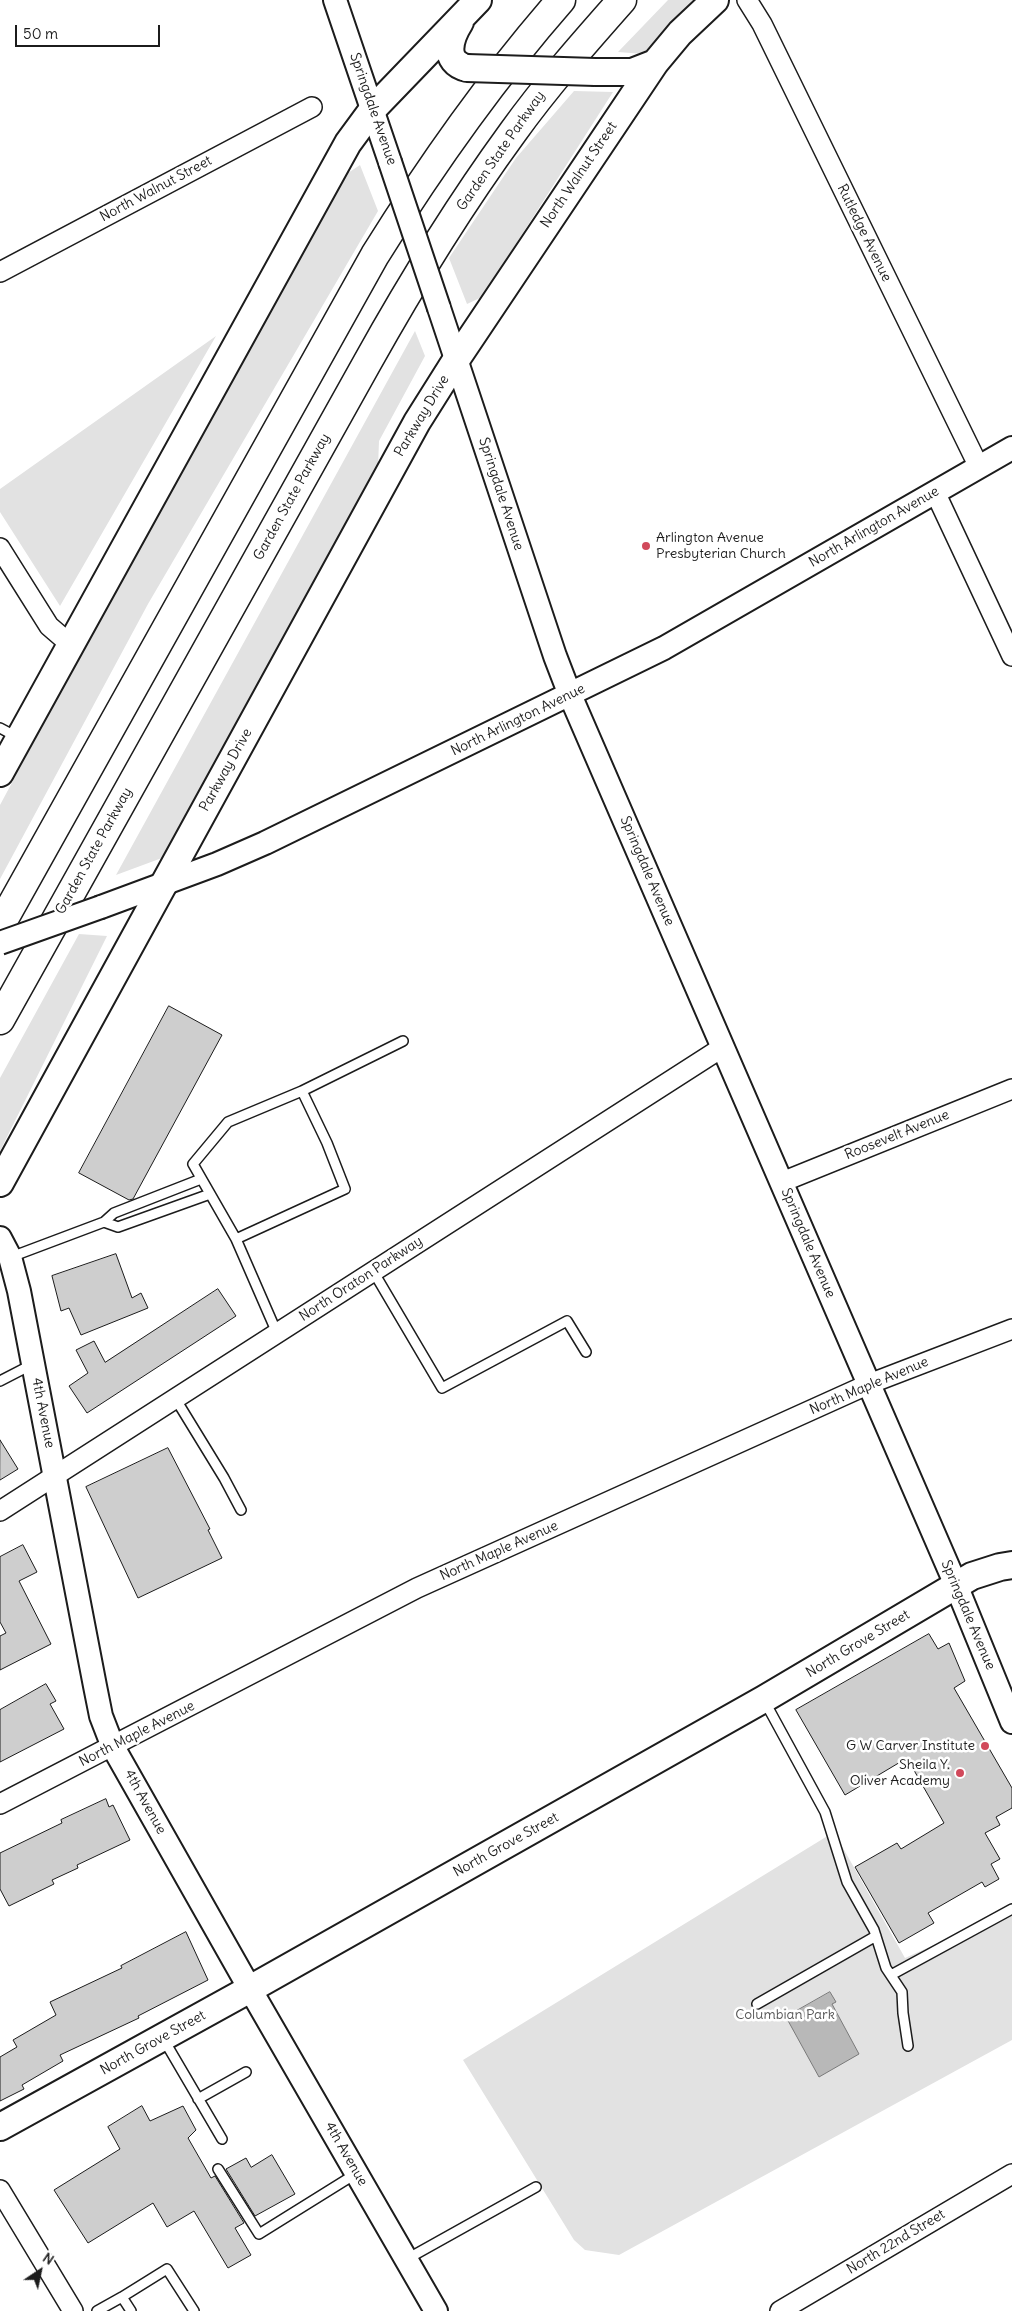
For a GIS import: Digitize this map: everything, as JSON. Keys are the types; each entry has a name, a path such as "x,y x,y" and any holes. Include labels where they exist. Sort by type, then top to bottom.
{"highway":[{"path":"0,926 375,255 433,164 474,106 561,0"},
{"name":"Garden State Parkway","path":"0,1020 366,363 417,276 513,132 577,50 622,0"}],"main road":[{"name":"North Walnut Street","path":"456,360 655,63 680,33 715,0"},
{"path":"0,774 10,734 71,645 348,143 373,109 474,4"},
{"path":"474,4 455,30 450,46 452,59 461,67 632,72 655,63"},
{"name":"Parkway Drive","path":"0,1183 397,457 456,360"},
{"name":"North Grove Street","path":"0,2127 250,1990 764,1699 972,1576 1012,1565"}],"street":[{"name":"Springdale Avenue","path":"335,0 555,656 570,695 956,1585 1012,1722"},
{"name":"Rutledge Avenue","path":"747,0 762,24 979,467"},
{"name":"North Walnut Street","path":"0,272 312,107"},
{"name":"North Arlington Avenue","path":"0,943 101,907 266,843 570,695 664,648 1012,448"},
{"path":"935,492 1012,656"},
{"path":"0,548 49,626 71,645"},
{"name":"North Oraton Parkway","path":"0,1511 723,1047"},
{"name":"Roosevelt Avenue","path":"782,1182 1012,1089"},
{"name":"4th Avenue","path":"5,1248 33,1364 101,1716 113,1746 250,1990 436,2311"},
{"name":"North Maple Avenue","path":"0,1804 417,1588 869,1384 1012,1328"},
{"name":"North 22nd Street","path":"780,2311 1012,2174"},
{"path":"0,2190 73,2311"}],"lane":[{"path":"277,1332 236,1239 193,1164 228,1122 302,1092 403,1041"},
{"path":"236,1239 345,1189 327,1143 302,1092"},
{"path":"5,1248 104,1222 114,1213 201,1178"},
{"path":"104,1222 118,1226 210,1194"},
{"path":"373,1271 442,1388 567,1321 586,1352"},
{"path":"0,1381 33,1364"},
{"path":"175,1398 224,1478 241,1510"},
{"path":"764,1699 825,1812 847,1882 876,1936 886,1968 902,1992 902,2013 908,2046"},
{"path":"891,1975 1012,1909"},
{"path":"757,2004 876,1936"},
{"path":"163,2038 222,2139"},
{"path":"198,2099 246,2072"},
{"path":"218,2169 259,2234 357,2173"},
{"path":"406,2259 536,2187"},
{"path":"96,2311 167,2269 194,2311"},
{"path":"122,2296 131,2311"}],"green space":[{"path":"668,0 699,0 644,54 618,52"},
{"path":"574,91 613,92 482,297 467,304 449,258 516,158"},
{"path":"360,165 378,211 148,604 0,879 0,805 160,507 348,173"},
{"path":"415,331 425,356 379,441 378,467 170,855 116,875"},
{"path":"216,336 60,606 0,512 0,489"},
{"path":"79,934 107,936 0,1151 0,1078"},
{"name":"Columbian Park","path":"834,1832 905,1958 1012,1910 1012,2040 619,2255 585,2250 574,2240 463,2060"}],"shaded area":[{"path":"830,1992 836,2002 832,2004 859,2054 819,2077 786,2017"}],"building":[{"path":"169,1006 222,1035 133,1199 129,1200 79,1173"},
{"path":"116,1254 132,1298 141,1293 148,1308 81,1335 69,1308 61,1311 52,1276"},
{"path":"218,1289 236,1316 87,1413 69,1386 88,1373 76,1350 94,1341 105,1362"},
{"path":"0,1440 18,1469 0,1480"},
{"path":"168,1448 210,1529 208,1530 222,1558 138,1598 86,1487"},
{"path":"23,1545 37,1572 19,1581 51,1644 0,1670 0,1636 6,1633 0,1622 0,1557"},
{"name":"Sheila Y. Oliver Academy","path":"929,1634 938,1649 949,1643 965,1681 954,1688 1012,1788 1012,1808 996,1817 1000,1825 985,1833 1000,1859 991,1864 999,1879 985,1887 982,1882 928,1913 934,1923 899,1943 855,1867 897,1843 901,1849 944,1823 907,1758 845,1795 796,1710"},
{"path":"46,1684 56,1701 50,1704 64,1729 0,1762 0,1710"},
{"path":"106,1799 109,1807 113,1805 130,1840 77,1865 78,1868 52,1880 54,1884 9,1906 0,1889 0,1853 62,1823 61,1820"},
{"path":"186,1932 208,1980 138,2016 139,2018 60,2055 63,2061 22,2085 24,2089 0,2101 0,2057 17,2047 13,2040 56,2015 50,2002 122,1968 121,1966"},
{"path":"142,2106 150,2121 183,2106 196,2130 188,2138 211,2178 215,2176 244,2223 235,2228 251,2255 228,2268 194,2211 167,2227 153,2203 88,2243 54,2190 120,2149 108,2127"},
{"path":"272,2155 295,2194 255,2216 226,2169 246,2158 251,2167"}],"place":[{"name":"Arlington Avenue Presbyterian Church","path":"646,546"},
{"name":"G W Carver Institute","path":"985,1746"},
{"name":"Sheila Y. Oliver Academy","path":"960,1773"}]}
